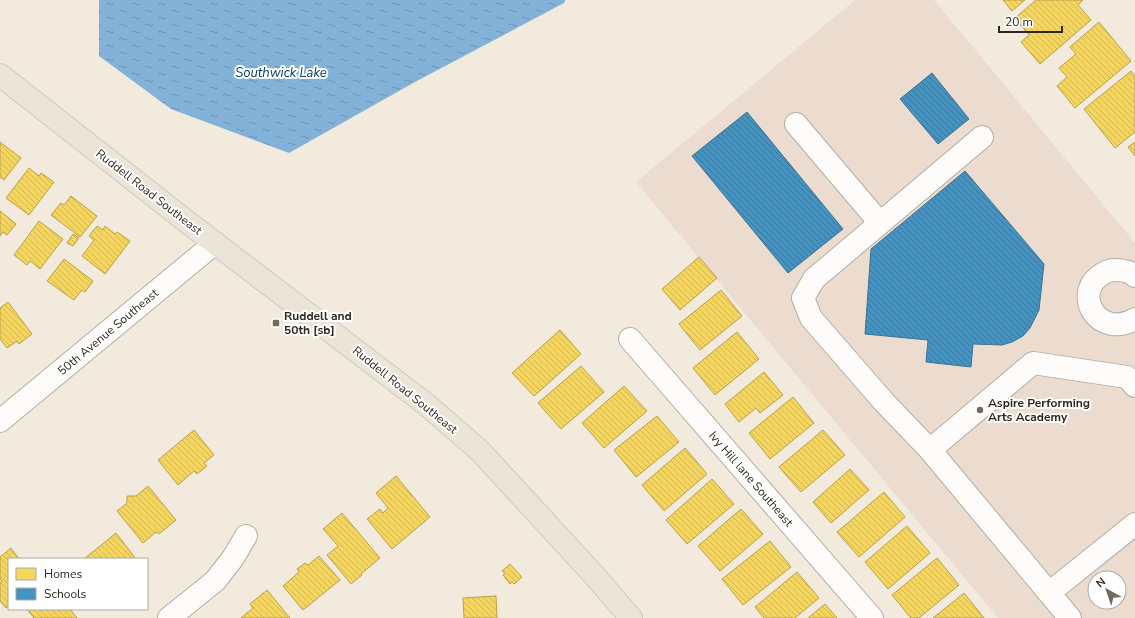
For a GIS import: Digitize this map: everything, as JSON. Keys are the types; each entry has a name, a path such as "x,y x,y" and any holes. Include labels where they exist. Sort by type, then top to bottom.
{"main road":[{"name":"Ruddell Road Southeast","path":"0,75 215,243 427,405 480,451 583,563 631,618"}],"street":[{"path":"796,124 880,223"},
{"path":"982,137 814,279 803,298 811,318 884,402 930,450 1070,618"},
{"name":"50th Avenue Southeast","path":"0,421 215,243"},
{"path":"1135,276 1123,270 1113,270 1103,273 1095,280 1090,289 1089,299 1092,309 1098,318 1106,323 1116,325 1126,324 1135,319"},
{"name":"Ivy Hill lane Southeast","path":"630,339 872,618"},
{"path":"930,450 1033,363 1127,377 1135,386"},
{"path":"1049,593 1135,524"},
{"path":"169,618 215,581 233,558 246,536"}],"shaded area":[{"name":"Aspire Performing Arts Academy","path":"855,0 934,0 1135,243 1135,618 998,618 636,182"}],"water":[{"name":"Southwick Lake","path":"99,0 565,0 564,3 415,82 289,153 171,109 99,56"}],"building: Homes":[{"path":"1003,0 1025,0 1012,11"},
{"path":"1036,0 1083,0 1078,5 1091,20 1040,64 1021,42 1029,35 1015,18"},
{"path":"1099,22 1131,61 1075,108 1057,86 1067,77 1059,68 1076,54 1070,47"},
{"path":"1131,71 1135,76 1135,132 1115,148 1084,109"},
{"path":"0,142 21,158 4,180 0,177"},
{"path":"1135,142 1135,156 1128,147"},
{"path":"29,168 39,176 41,173 54,182 29,215 6,198"},
{"path":"71,196 97,216 80,237 51,215 61,203 64,205"},
{"path":"0,211 16,224 7,235 3,232 0,236"},
{"path":"39,221 63,239 40,269 30,261 27,265 14,255"},
{"path":"97,226 103,230 105,226 115,234 117,232 130,241 105,274 82,256 94,240 89,236"},
{"path":"73,234 79,238 73,246 67,243"},
{"path":"699,257 717,278 680,310 662,289"},
{"path":"64,259 93,281 85,292 82,290 74,300 47,281"},
{"path":"721,290 742,316 700,350 679,324"},
{"path":"8,302 32,334 19,344 17,341 7,348 0,339 0,308"},
{"path":"560,330 581,354 534,396 512,373"},
{"path":"737,332 759,359 715,395 693,368"},
{"path":"581,366 604,392 561,429 538,403"},
{"path":"764,372 783,395 760,413 756,408 739,422 725,404"},
{"path":"624,386 647,411 604,448 582,423"},
{"path":"793,397 814,423 770,459 749,433"},
{"path":"657,416 679,442 636,477 614,450"},
{"path":"194,430 214,455 204,463 207,466 197,474 194,471 178,485 158,460"},
{"path":"823,430 845,455 801,492 779,467"},
{"path":"685,448 707,474 664,511 642,485"},
{"path":"850,469 869,490 831,523 813,502"},
{"path":"396,476 430,517 392,549 367,519 380,509 383,513 388,508 376,493"},
{"path":"712,479 734,504 687,544 666,520"},
{"path":"148,486 176,520 159,534 156,532 143,543 117,511 127,503 127,496 136,496"},
{"path":"884,492 905,517 859,557 837,532"},
{"path":"741,509 763,534 720,571 698,546"},
{"path":"342,513 380,558 351,584 327,555 338,546 323,529"},
{"path":"907,526 930,553 888,589 865,562"},
{"path":"116,533 135,558 85,558"},
{"path":"770,541 791,567 743,605 722,579"},
{"path":"11,548 18,558 8,558 8,606 6,608 0,601 0,583 2,581 0,579 0,557"},
{"path":"319,556 340,580 303,610 283,586 299,572 297,569 305,563 308,565"},
{"path":"937,558 959,585 919,618 911,618 892,595"},
{"path":"510,564 522,577 514,584 512,582 510,584 503,575 505,574 502,571"},
{"path":"797,572 819,598 795,618 764,618 755,607"},
{"path":"267,590 290,618 241,618 253,608 250,604"},
{"path":"964,593 984,618 933,618"},
{"path":"496,596 497,618 464,618 463,598"},
{"path":"825,604 837,618 808,618"},
{"path":"28,610 71,610 77,618 34,618"}],"building: Schools":[{"path":"932,73 969,119 938,144 900,99"},
{"path":"747,112 843,229 788,273 692,156"},
{"path":"965,171 1044,264 1039,310 1030,328 1023,336 1002,345 973,344 971,367 926,362 928,340 865,334 871,249"}],"place":[{"name":"Ruddell and 50th [sb]","path":"276,323"},
{"name":"Aspire Performing Arts Academy","path":"980,410"}]}
